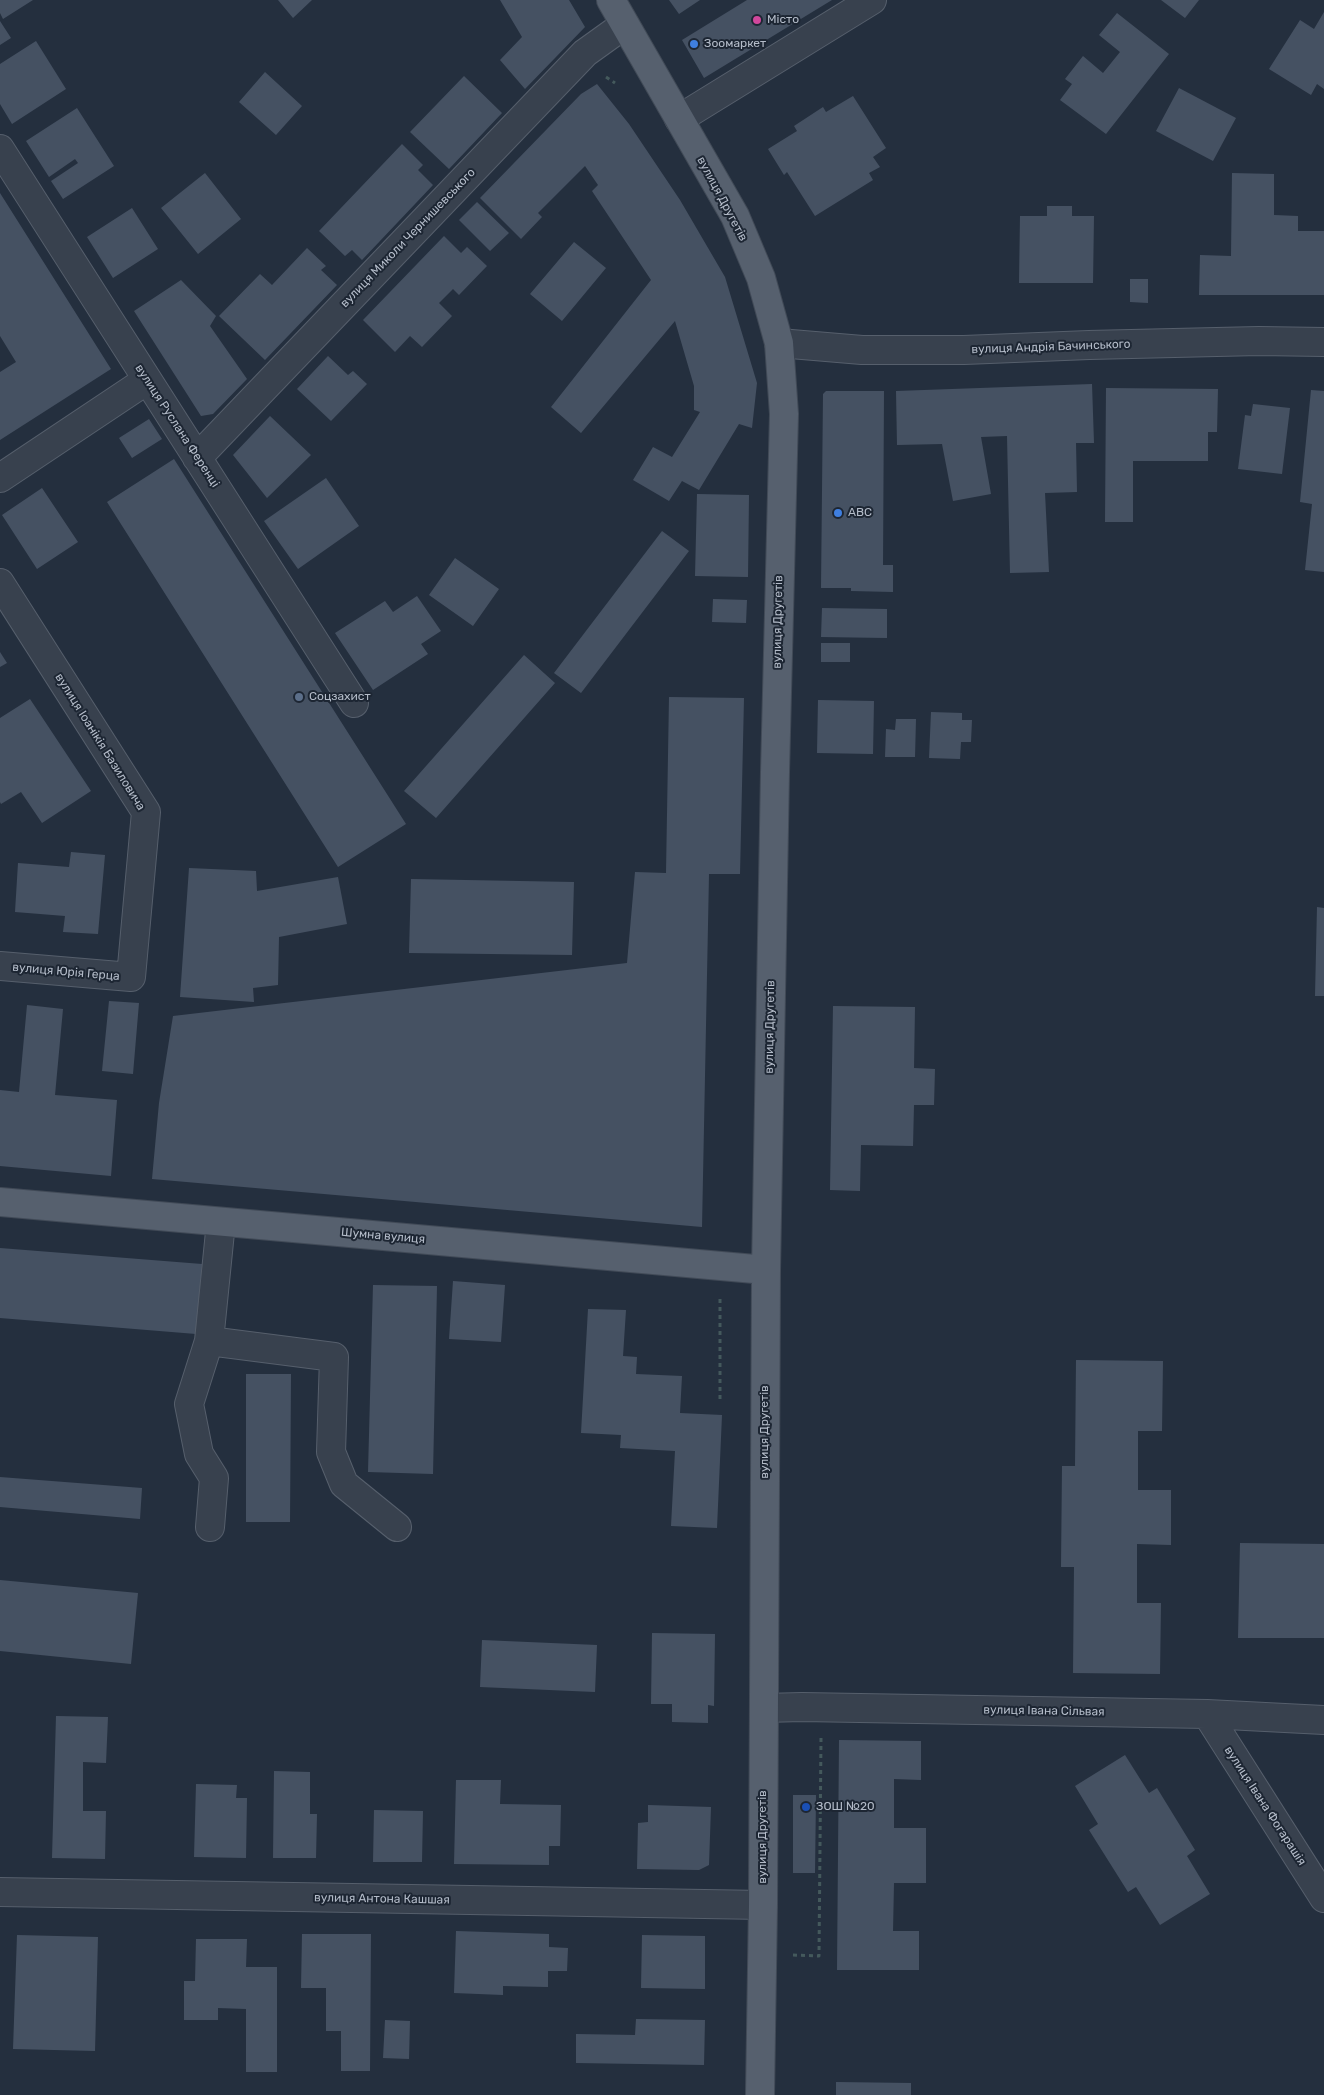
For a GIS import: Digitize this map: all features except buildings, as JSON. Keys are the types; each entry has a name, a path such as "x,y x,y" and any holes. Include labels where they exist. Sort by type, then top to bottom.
{"main road":[{"name":"вулиця Другетів","path":"610,0 734,216 761,278 779,343 784,414 766,1270 763,1905 760,2095"},
{"name":"Шумна вулиця","path":"0,1202 766,1270"}],"street":[{"path":"679,119 872,0"},
{"name":"вулиця Миколи Чернишевського","path":"197,458 585,53 624,25"},
{"name":"вулиця Руслана Ференці","path":"0,149 354,703"},
{"name":"вулиця Андрія Бачинського","path":"779,343 862,350 964,350 1098,344 1259,341 1324,342"},
{"path":"0,478 147,380"},
{"name":"вулиця Іоанікія Базиловича","path":"0,583 146,812 131,977"},
{"name":"вулиця Юрія Герца","path":"0,966 131,977"},
{"path":"210,1527 214,1478 199,1454 189,1404 208,1341 220,1222"},
{"path":"208,1341 334,1356 332,1452 344,1484 397,1527"},
{"name":"вулиця Івана Сільвая","path":"764,1708 802,1706 1207,1714 1324,1720"},
{"name":"вулиця Івана Фогарашія","path":"1207,1714 1324,1898"},
{"name":"вулиця Антона Кашшая","path":"0,1892 763,1905"}],"path":[{"path":"720,1290 720,1399"},
{"path":"819,1956 822,1729"}],"place":[{"name":"Місто","path":"757,20"},
{"name":"Зоомаркет","path":"694,44"},
{"name":"АВС","path":"838,513"},
{"name":"Соцзахист","path":"299,697"},
{"name":"ЗОШ №20","path":"806,1807"}]}
